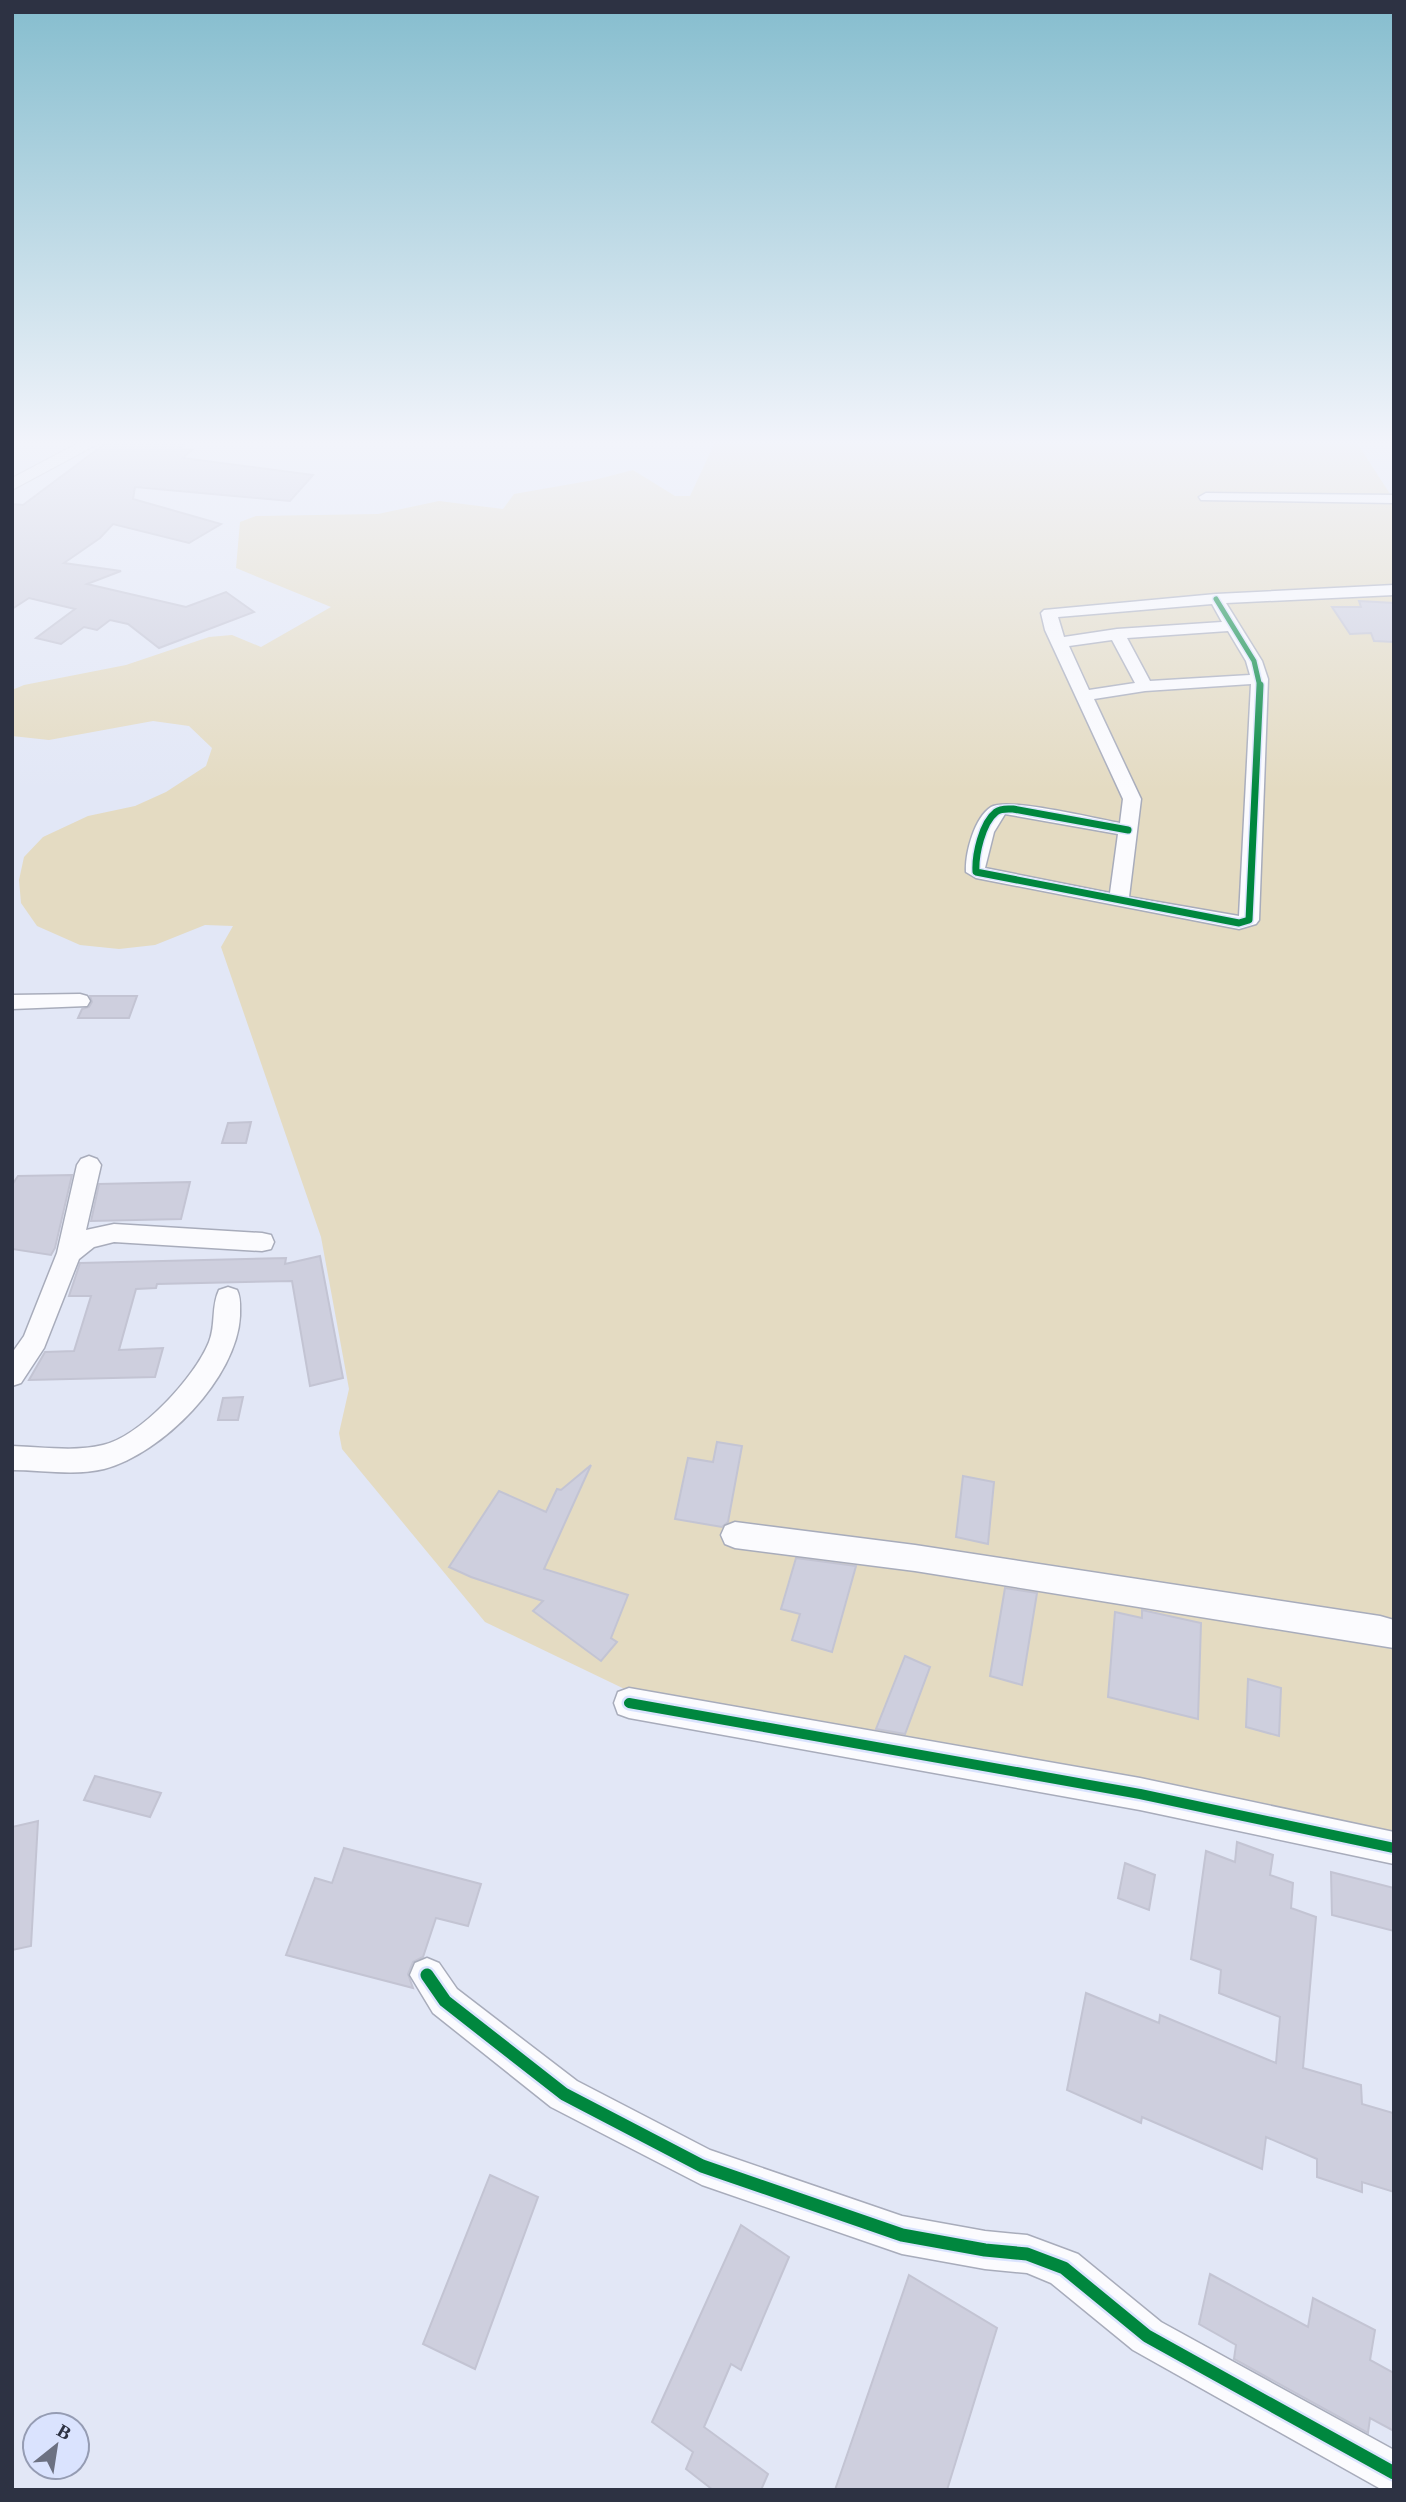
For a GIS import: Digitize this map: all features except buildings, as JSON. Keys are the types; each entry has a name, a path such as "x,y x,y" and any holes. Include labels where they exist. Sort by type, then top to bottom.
{"street":[{"path":"1119,901 1132,799 1048,617 1053,611 1394,590"},
{"path":"1128,830 1013,809 1000,809 994,814 974,865 980,875 1239,923 1249,920 1260,679 1254,661 1216,599"},
{"path":"1059,643 1117,634 1234,626"},
{"path":"1117,634 1145,686"},
{"path":"1086,695 1145,686 1260,679"},
{"path":"12,1022 28,1001 80,1001"},
{"path":"12,1376 35,1341 69,1254 89,1165"},
{"path":"69,1254 87,1239 114,1233 262,1242"},
{"path":"12,1458 106,1457 148,1436 170,1414 214,1359 224,1338 228,1297"},
{"path":"735,1535 915,1558 1394,1634"},
{"path":"629,1703 1140,1794 1394,1848"},
{"path":"427,1975 445,2001 564,2094 702,2166 902,2235 985,2250 1027,2254 1065,2268 1147,2336 1394,2473"}],"shaded area":[{"path":"237,557 1394,557 1394,1842 637,1695 485,1622 342,1449 339,1433 349,1389 321,1237 221,947 233,926 205,925 155,945 119,949 80,945 37,926 21,903 19,880 24,857 43,837 88,816 135,806 166,792 206,766 212,748 189,726 153,721 49,740 12,736 12,690 24,685 126,665 209,637 232,635 261,647 331,607 236,568"}],"cycle path":[{"path":"1128,830 1002,809 992,817 984,832 976,859 976,872 1175,912 1239,923 1249,920 1260,679 1254,661 1216,599"},
{"path":"629,1703 1140,1794 1394,1848"},
{"path":"427,1975 445,2001 564,2094 702,2166 902,2235 985,2250 1027,2254 1064,2268 1147,2336 1394,2473"}]}
